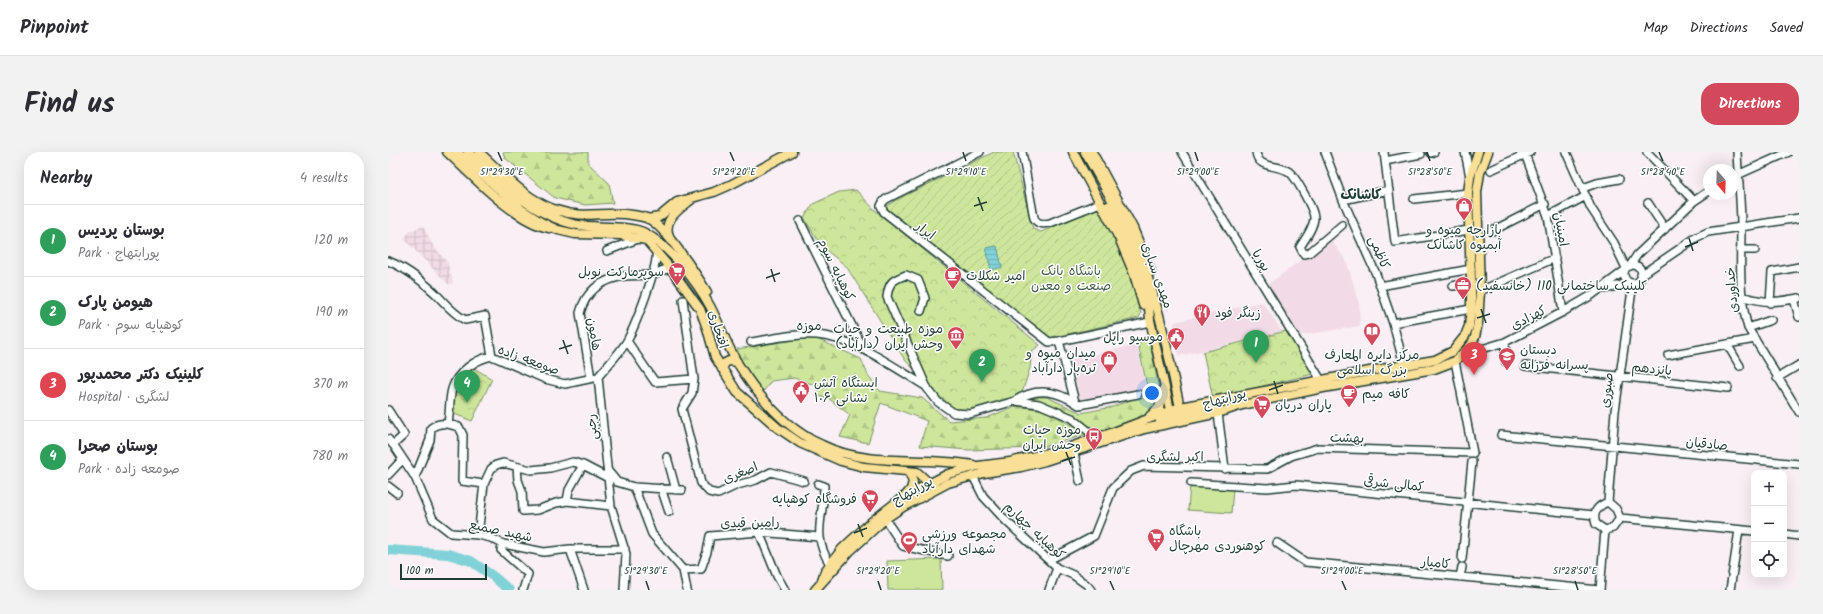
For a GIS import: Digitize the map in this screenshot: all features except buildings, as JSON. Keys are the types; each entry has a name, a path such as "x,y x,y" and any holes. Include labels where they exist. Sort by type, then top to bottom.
{"main road":[{"path":"447,152 502,202 538,226 575,234 621,235 641,238"},
{"path":"457,152 521,209 540,222 558,230"},
{"name":"افتخاری","path":"468,152 493,175 540,212 558,220 579,225 644,232 669,250 698,288 710,306 737,362 756,391 781,416 816,447 840,461 864,467 917,472 928,483"},
{"path":"479,152 520,189 542,205 555,210 582,216 625,214 648,219 659,217 677,202 730,185 792,152"},
{"path":"1073,152 1126,256 1150,321"},
{"path":"1079,152 1132,254 1149,307 1150,321 1157,356 1170,410"},
{"name":"مهدی سباری","path":"1085,152 1138,251 1160,318 1179,411"},
{"path":"1092,152 1143,249 1161,305 1160,318"},
{"name":"پورابتهاج","path":"821,586 825,571 830,564 842,549 871,522 903,497 948,474 978,466 1023,459 1144,425 1218,413 1242,405 1375,370 1435,360 1454,351 1466,336 1471,309 1468,193 1470,177 1478,152"},
{"name":"پورابتهاج","path":"816,590 850,551 885,519 903,507 948,483 984,473 1022,467 1074,453 1144,425 1170,410 1179,411 1322,384 1377,379 1434,368 1455,361 1471,345 1475,337 1478,323 1480,291 1477,192 1480,173 1488,152"},
{"path":"671,241 666,230 668,221 693,197"},
{"path":"648,219 659,227 671,241 700,281 714,304 729,344"},
{"name":"افتخاری","path":"641,238 646,240 656,250 700,309 715,357 737,392 778,428 800,443 860,458 896,460"},
{"path":"1157,356 1168,354"},
{"path":"722,369 725,363 729,361 737,362"},
{"path":"1375,370 1377,379"},
{"path":"1144,425 1159,408 1163,395 1163,381"},
{"path":"1144,425 1160,421 1179,411 1242,405"},
{"path":"896,460 951,462 978,466 977,471 984,473"},
{"path":"896,460 918,466 923,469 927,474 928,483 932,492"},
{"path":"903,497 911,489 913,482 910,474 905,470"}],"street":[{"name":"ابرار","path":"980,152 886,199 882,202 881,206 884,212 1049,342 1059,341"},
{"path":"1022,152 1036,222 1042,224 1050,223 1100,203"},
{"name":"پوریا","path":"1182,152 1322,384"},
{"path":"1256,152 1257,158 1265,165 1285,170 1292,174 1314,212 1313,224 1300,247 1302,253 1309,253 1342,225"},
{"name":"کاظمی","path":"1325,152 1343,200 1368,254 1380,286 1393,323 1404,365"},
{"path":"1384,152 1395,242 1469,230"},
{"path":"1465,152 1470,177"},
{"path":"1566,152 1591,208 1614,243 1627,268 1624,276 1632,283 1639,280 1641,275 1708,232 1799,218"},
{"path":"1648,152 1694,201"},
{"name":"خداوردی","path":"1736,152 1736,164"},
{"path":"1739,175 1789,152"},
{"path":"1491,170 1527,153"},
{"name":"امینیان","path":"1527,153 1548,216 1562,312"},
{"path":"1385,161 1421,154"},
{"path":"1583,188 1597,183 1619,179"},
{"path":"1343,200 1389,190"},
{"path":"1414,199 1468,193"},
{"name":"کهزادی","path":"1592,295 1627,268 1637,255 1694,201 1703,195"},
{"path":"1548,216 1586,196"},
{"name":"خداوردی","path":"1738,200 1741,226 1740,296 1748,328 1799,412"},
{"path":"1492,231 1545,204"},
{"path":"1648,204 1665,229"},
{"name":"کوهپایه سوم","path":"800,221 864,350"},
{"path":"606,251 641,238"},
{"path":"595,378 627,341 654,274 657,258 656,250"},
{"path":"1740,250 1755,250"},
{"path":"1480,291 1555,258"},
{"path":"388,261 397,264 417,277 454,314 465,320 485,316 492,356"},
{"path":"1627,268 1638,267 1641,275"},
{"path":"1770,302 1772,272 1799,267"},
{"name":"هامون","path":"595,378 580,313 582,306 591,292 600,283 624,276 654,274 664,268 671,269"},
{"path":"1380,286 1471,270"},
{"path":"922,311 925,298 918,280 906,275 895,279 889,286 887,297 927,388 938,402 954,413 970,414 1015,401 1023,396 1045,391 1064,397 1079,405 1138,394"},
{"path":"1453,286 1471,282"},
{"name":"کهزادی","path":"1471,345 1482,349 1505,342 1609,287 1632,283"},
{"name":"صبوری","path":"1608,502 1612,445 1632,283"},
{"path":"1740,296 1770,302 1796,298 1799,317"},
{"path":"627,341 655,382 694,379 683,300"},
{"path":"1393,323 1471,309"},
{"path":"1748,328 1771,320"},
{"path":"1075,402 1059,341 1150,321"},
{"name":"موزه","path":"751,342 817,335 835,338 872,353 927,388"},
{"path":"1668,355 1755,339"},
{"path":"1505,342 1506,362"},
{"path":"1727,344 1740,366"},
{"name":"صومعه زاده","path":"448,424 454,383 472,364 484,358 492,356 545,380 565,384 595,378"},
{"name":"بهشت","path":"1225,469 1266,469 1291,456 1318,448 1473,453 1455,361"},
{"path":"1777,378 1799,365"},
{"name":"پانزدهم","path":"1526,366 1728,388"},
{"name":"رجبی","path":"595,378 610,479 611,506 625,551 624,590"},
{"name":"اصغری","path":"694,379 692,393 682,409 701,483 709,492 718,494 737,485 756,480 772,472 804,481"},
{"path":"1015,401 1039,404 1072,418 1097,438"},
{"path":"388,410 404,435 391,442"},
{"path":"1218,413 1225,469"},
{"path":"415,477 430,440 431,428 439,424 448,424 459,427 463,435 462,481 484,484"},
{"name":"صادقیان","path":"1501,435 1799,464"},
{"name":"شهید صمیع","path":"391,442 415,477 433,519 451,533 478,535 491,538 503,544 544,552 625,551"},
{"path":"1074,453 1080,481"},
{"path":"608,470 617,482 634,487 679,490 667,457"},
{"path":"388,475 402,460"},
{"path":"478,535 484,484 491,469 496,465 503,463 531,470 550,468 573,462 584,465 610,479"},
{"path":"1462,559 1472,462"},
{"path":"567,502 569,490 584,465"},
{"name":"اکبر لشگری","path":"1049,560 1094,536 1114,488 1131,471 1144,466 1225,469"},
{"path":"517,467 518,480 522,491 523,511 538,510 556,503 567,502 611,506"},
{"name":"کوهپایه چهارم","path":"973,476 983,496 1006,521 1057,568 1077,578 1091,590"},
{"name":"کمالی شرقی","path":"1191,483 1267,488 1296,485 1594,515"},
{"path":"818,484 824,486 819,537 823,552 830,564"},
{"path":"388,486 397,493"},
{"path":"634,487 652,534 683,570 687,590"},
{"path":"661,488 669,512"},
{"path":"1608,502 1616,509 1620,518 1614,528 1605,530 1596,524 1594,515 1598,508 1608,502"},
{"path":"1620,518 1751,531"},
{"path":"885,519 903,546 948,556"},
{"path":"1599,590 1605,530"},
{"path":"1730,590 1739,530"},
{"path":"759,532 777,576 785,590"},
{"name":"رامین قیدی","path":"683,570 701,569 707,552 710,536 759,532 819,537"},
{"path":"1787,534 1799,536"},
{"name":"کامیار","path":"1277,542 1305,562 1599,590"},
{"path":"503,544 501,550 528,574 523,590"},
{"path":"571,551 584,590"},
{"path":"1460,577 1462,567"},
{"path":"1049,590 1057,568"}],"shaded area":[{"path":"423,226 432,244 447,262 453,283 448,284 404,239 410,231"},
{"path":"1330,239 1346,260 1359,302 1360,326 1297,336 1267,285"},
{"path":"1261,302 1264,304 1282,332 1179,356 1173,327 1175,322"},
{"name":"میدان میوه و تره‌بار دارآباد","path":"1137,345 1146,389 1080,403 1071,359"}],"green space":[{"path":"503,152 588,152 588,163 609,183 613,203 585,205 555,198 505,158"},
{"name":"باشگاه بانک صنعت و معدن","path":"994,152 1013,152 1033,229 1041,232 1099,207 1122,253 1141,313 1139,318 1050,338 885,207 896,200"},
{"path":"856,190 876,211 1040,345 1032,351 1030,368 1022,393 1013,398 969,411 955,409 941,398 905,360 846,266 822,247 804,218 813,204 839,192"},
{"path":"1286,331 1313,374 1213,398 1203,352"},
{"path":"1149,338 1159,389 1159,403 1146,415 1098,432 1046,403 1031,399 1030,397 1047,397 1081,413 1112,407 1146,394 1148,391 1138,344"},
{"path":"801,339 817,339 861,359 868,375 880,391 922,398 949,421 986,418 1017,406 1044,410 1088,434 1038,448 968,450 920,446 927,421 881,403 868,443 840,437 850,415 828,398 816,396 821,387 794,378 771,381 763,392 742,362 737,349"},
{"path":"474,368 492,379 472,421 452,413 457,388 463,378"},
{"path":"1190,485 1233,489 1231,513 1188,510"},
{"path":"941,559 942,590 888,590 887,561"}],"water":[{"path":"997,246 1002,267 991,270 986,248"}],"waterway":[{"path":"388,550 448,554 471,561 494,577 509,590"}],"place":[{"name":"بازارچه میوه و آبمیوه کاشانک","path":"1464,221"},
{"name":"سوپرمارکت نوبل","path":"677,286"},
{"name":"امیر شکلات","path":"953,290"},
{"name":"کلینیک ساختمانی 110 (خانسفید)","path":"1463,300"},
{"name":"زینگر فود","path":"1202,327"},
{"name":"مرکز دایره المعارف بزرگ اسلامی","path":"1372,346"},
{"name":"موزه طبیعت و حیات وحش ایران (دارآباد)","path":"956,350"},
{"name":"موسیو راپل","path":"1176,351"},
{"name":"بوستان پردیس","path":"1256,363"},
{"name":"دبستان پسرانه فرزانه","path":"1507,371"},
{"name":"میدان میوه و تره‌بار دارآباد","path":"1109,374"},
{"name":"کلینیک دکتر محمدپور","path":"1474,375"},
{"name":"هیومن پارک","path":"982,382"},
{"name":"بوستان صحرا","path":"467,403"},
{"name":"ایستگاه آتش نشانی ۱۰۶","path":"801,404"},
{"name":"کافه میم","path":"1349,408"},
{"name":"یاران دریان","path":"1262,419"},
{"name":"موزه حیات وحش ایران","path":"1094,451"},
{"name":"فروشگاه کوهپایه","path":"870,513"},
{"name":"باشگاه کوهنوردی مهرچال","path":"1156,552"},
{"name":"مجموعه ورزشی شهدای دارآباد","path":"909,555"}],"district":[{"name":"کاشانک","path":"1361,194"}]}
